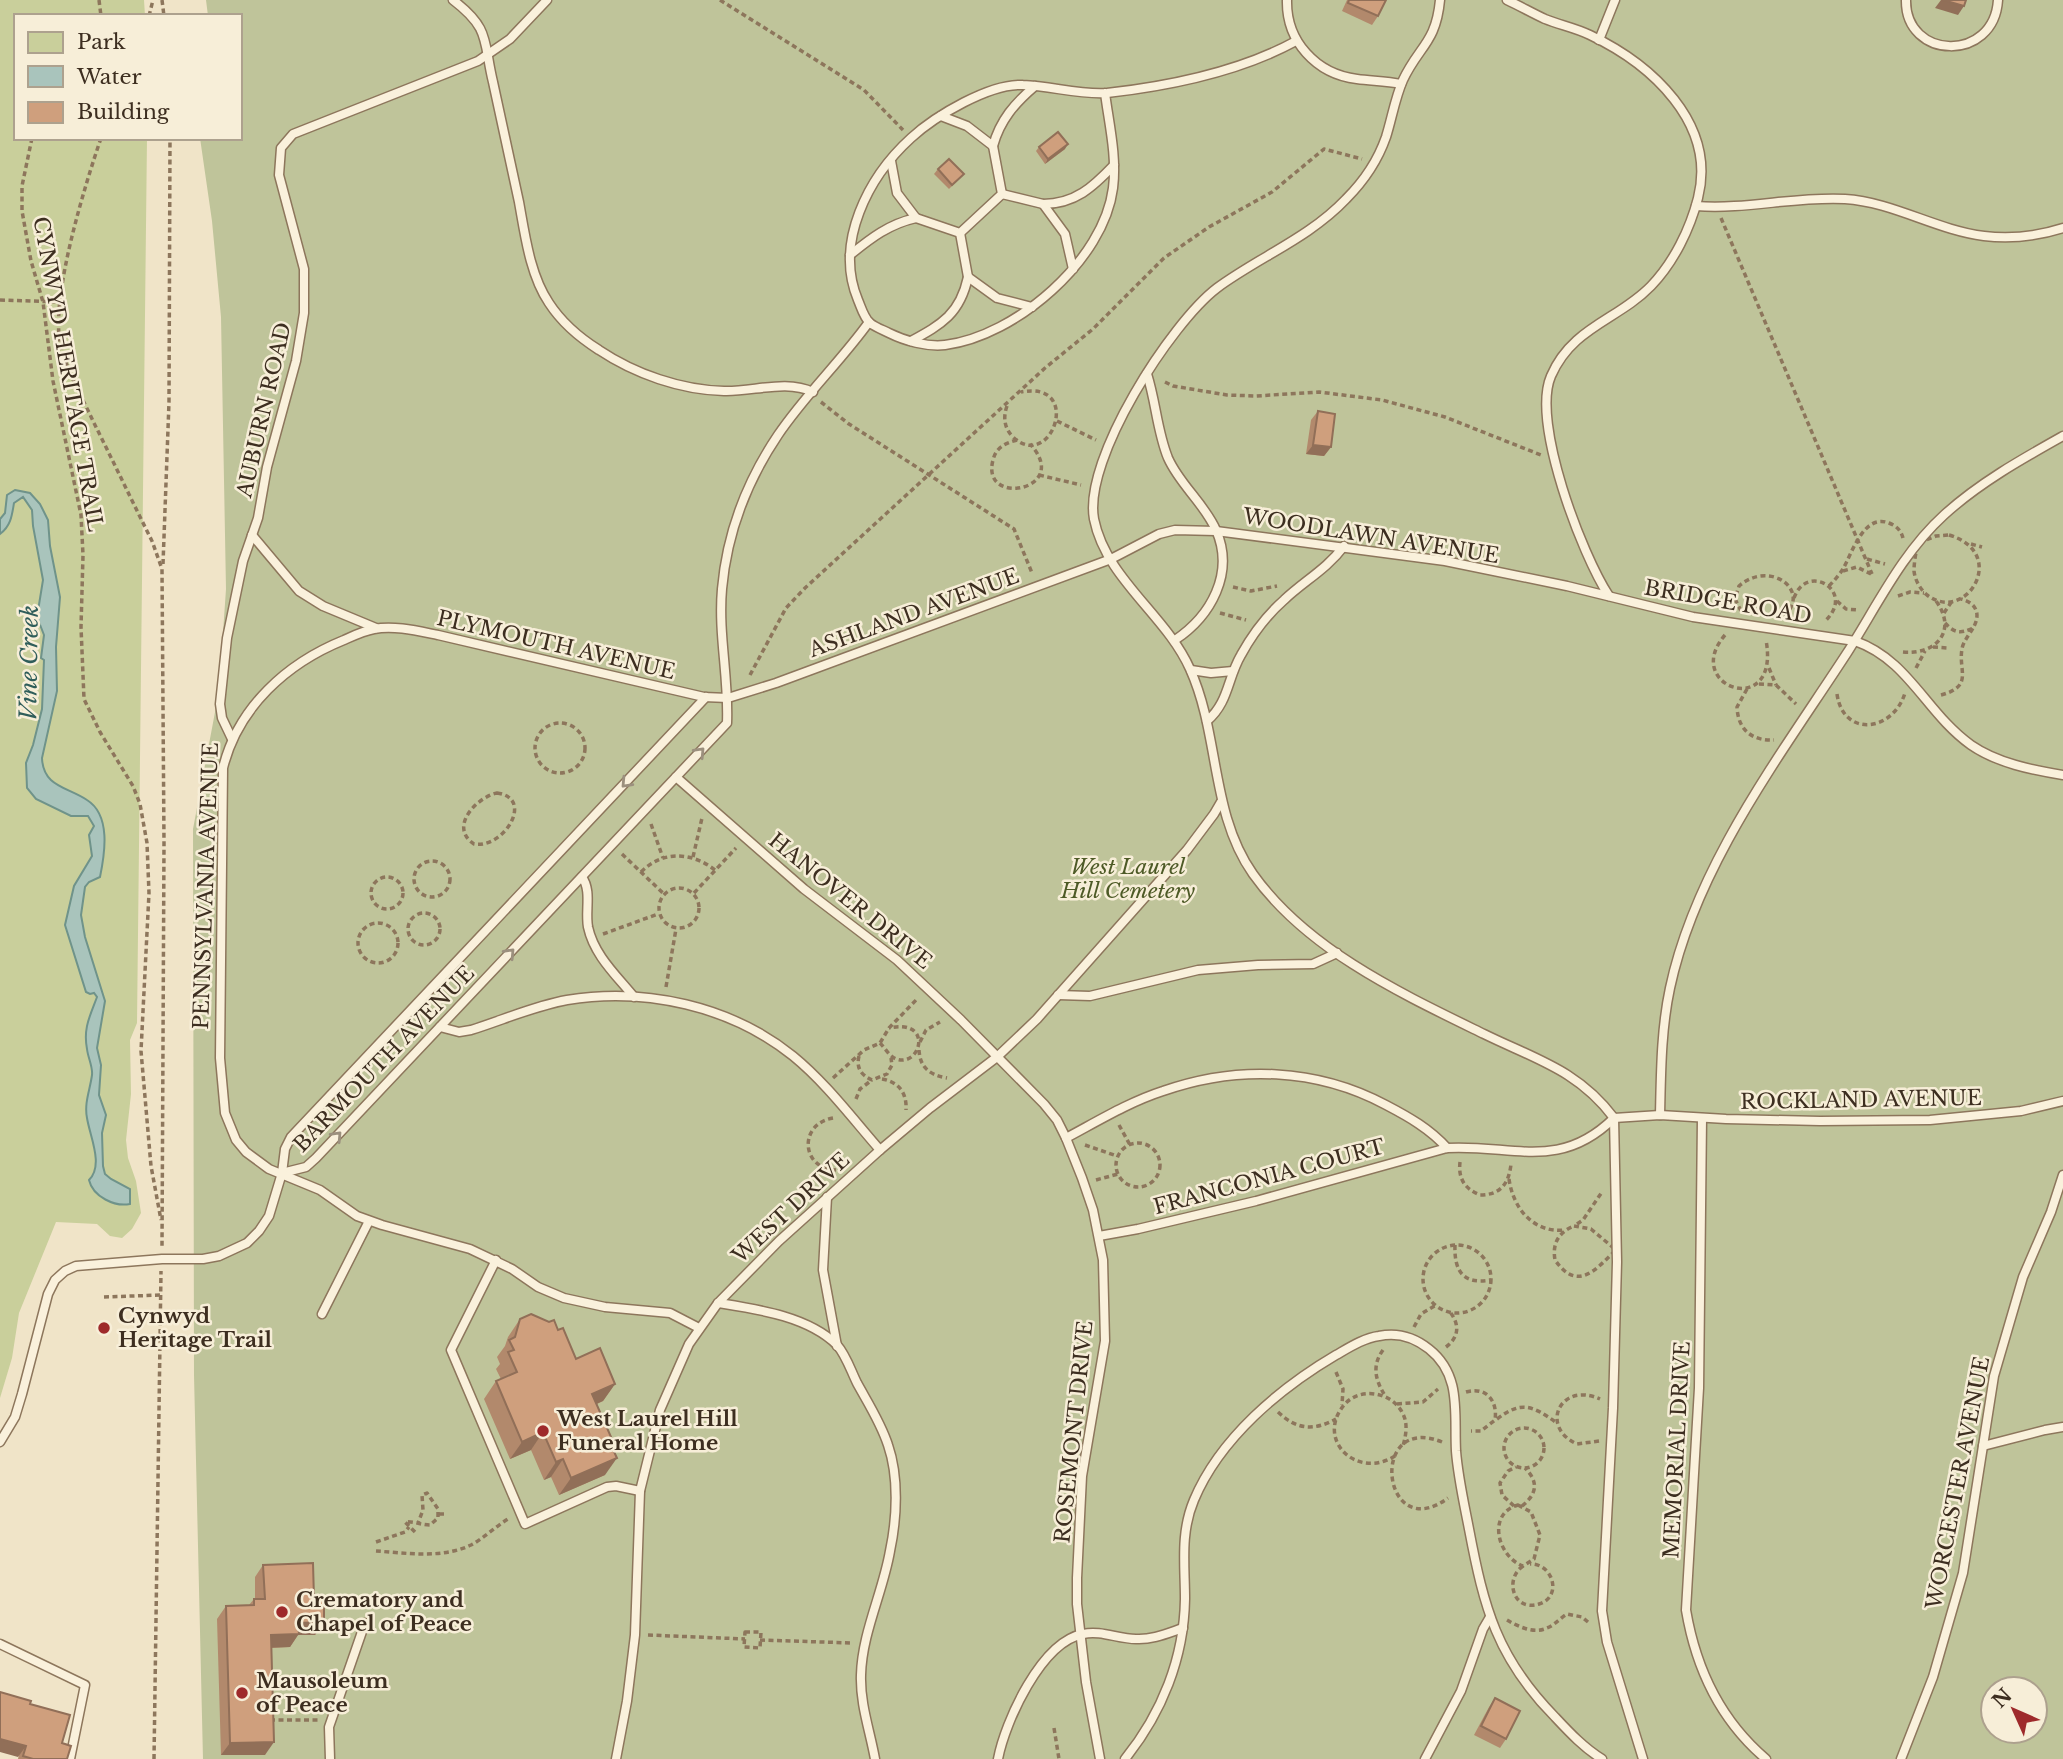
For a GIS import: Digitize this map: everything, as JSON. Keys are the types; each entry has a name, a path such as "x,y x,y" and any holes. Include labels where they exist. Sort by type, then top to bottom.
{"lane":[{"path":"453,0 482,30 532,261 542,291 559,316 601,352 636,370 672,383 724,391 796,386 812,393"},
{"name":"AUBURN ROAD","path":"252,535 267,467 296,361 304,313 304,269 279,175 281,148 293,134 462,69 489,55 526,24 547,0"},
{"path":"1287,0 1296,41 1307,55 1331,72 1357,79 1401,83"},
{"path":"1440,0 1437,23 1431,37 1401,83 1385,141 1360,184 1327,218 1234,277 1199,303 1171,337 1107,445 1094,489 1094,518 1111,559 1175,640 1191,670 1207,721 1225,819 1240,853 1262,886 1292,917 1337,953 1372,975 1470,1027 1569,1074 1597,1097 1614,1118 1614,1408 1602,1611 1605,1636 1643,1759"},
{"path":"1507,0 1599,40 1654,78 1683,110 1698,152 1700,179 1696,206 1681,243 1661,275 1642,294 1571,344 1549,379 1546,420 1554,454 1587,558 1609,596"},
{"path":"1599,40 1615,0"},
{"path":"1906,0 1909,19 1918,32 1945,47 1975,41 1987,31 1995,18 1999,1"},
{"path":"1105,93 1114,164 1110,206 1100,227 1061,283 1009,323 961,342 941,345 911,341 869,322 855,294 851,276 850,256 858,214 877,179 891,161 911,138 941,116 1005,86 1105,93 1225,70 1268,55 1296,41"},
{"path":"1002,194 993,146 997,131 1005,116 1035,86"},
{"path":"941,116 967,126 993,146"},
{"path":"891,161 897,193 916,218"},
{"path":"1002,194 1043,204 1058,204 1085,193 1114,164"},
{"path":"960,233 1002,194"},
{"path":"1696,206 1716,208 1843,199 1874,203 1984,236 2017,236 2063,228"},
{"path":"1043,204 1065,234 1073,269"},
{"path":"850,256 882,230 898,222 916,218 960,233"},
{"path":"911,341 948,318 961,300 968,277 960,233"},
{"path":"968,277 997,298 1032,307"},
{"name":"BARMOUTH AVENUE","path":"706,697 291,1137 285,1149 282,1173 306,1167 316,1158 727,723 728,698 721,614 730,538 746,494 778,434 869,322"},
{"name":"WOODLAWN AVENUE","path":"1147,374 1167,455 1184,486 1216,531 1445,561 1609,596"},
{"path":"1614,1118 1660,1115 1665,1018 1670,989 1687,933 1735,830 1907,558 1943,516 1960,502 2063,436"},
{"name":"ASHLAND AVENUE","path":"728,698 740,696 1111,559 1159,534 1175,530 1216,531"},
{"path":"1175,640 1195,625 1209,607 1221,583 1222,566 1216,531"},
{"name":"PLYMOUTH AVENUE","path":"252,535 299,591 323,606 376,628 438,635 706,697 728,698"},
{"name":"PENNSYLVANIA AVENUE","path":"252,535 236,594 222,674 220,704 222,718 232,739 223,768 222,783 219,1028 225,1113 236,1140 256,1161 320,1190 346,1210 369,1221 459,1245 496,1261 538,1287 564,1298 605,1307 670,1313 699,1328"},
{"path":"1207,721 1222,705 1233,671 1260,628 1284,600 1329,565 1344,546"},
{"name":"BRIDGE ROAD","path":"1609,596 1693,617 1855,640"},
{"name":"PLYMOUTH AVENUE","path":"232,739 258,700 293,667 335,643 376,628"},
{"path":"1855,640 1877,650 1894,663 1960,736 1983,752 2016,765 2063,775"},
{"path":"1191,670 1211,673 1233,671"},
{"name":"HANOVER DRIVE","path":"676,777 804,889 872,939 928,988 997,1057"},
{"name":"WEST DRIVE","path":"616,1759 635,1635 640,1490 660,1410 679,1365 699,1328 718,1303 760,1260 827,1197 904,1130 997,1057 1058,995 1187,850 1221,802"},
{"path":"582,877 587,889 591,938 605,963 634,997"},
{"path":"1058,995 1090,996 1198,970 1313,964 1337,953"},
{"path":"440,1027 459,1032 565,1000 608,996 664,1000 720,1015 760,1034 795,1058 824,1086 880,1150"},
{"name":"ROSEMONT DRIVE","path":"997,1057 1057,1120 1084,1184 1099,1236 1105,1286 1105,1341 1082,1489 1077,1591 1091,1714 1100,1759"},
{"name":"FRANCONIA COURT","path":"1066,1138 1165,1090 1224,1077 1278,1073 1303,1075 1347,1086 1372,1097 1422,1126 1447,1148"},
{"path":"2063,1101 2063,1108"},
{"name":"ROCKLAND AVENUE","path":"1660,1115 1820,1121 1930,1119 2021,1111 2063,1101"},
{"name":"FRANCONIA COURT","path":"1099,1236 1256,1201 1447,1148 1513,1152 1565,1149 1587,1140 1614,1118"},
{"name":"MEMORIAL DRIVE","path":"1702,1118 1699,1388 1686,1610 1693,1646 1711,1691 1743,1736 1766,1759"},
{"path":"0,1442 15,1417 42,1314 55,1280 76,1266 162,1259 203,1259 219,1256 247,1243 259,1231 268,1216 282,1173"},
{"name":"WORCESTER AVENUE","path":"1901,1759 1933,1677 1960,1583 1989,1395 2023,1277 2051,1212 2063,1175"},
{"path":"827,1197 823,1270 837,1346 888,1444 895,1486 891,1548 865,1644 861,1690 875,1759"},
{"path":"322,1314 369,1221"},
{"path":"496,1261 451,1350 525,1524 607,1487 640,1490"},
{"path":"718,1303 769,1311 789,1318 813,1329 837,1346"},
{"path":"1125,1759 1144,1732 1171,1679 1179,1655 1183,1628 1183,1544 1194,1500 1220,1457 1270,1403 1309,1372 1370,1338 1394,1334 1413,1339 1436,1354 1448,1371 1456,1395 1456,1451 1461,1488 1476,1563 1489,1613 1501,1645 1531,1691 1577,1741 1602,1759"},
{"path":"1983,1446 2063,1427"},
{"path":"1425,1759 1461,1691 1489,1613"},
{"path":"330,1759 328,1742 332,1719 365,1623"},
{"path":"998,1759 1007,1727 1035,1673 1057,1647 1081,1634 1095,1633 1137,1640 1158,1637 1183,1628"},
{"path":"0,1644 85,1685 70,1759"}],"path":[{"path":"720,0 864,90 911,138"},
{"name":"CYNWYD HERITAGE TRAIL","path":"32,140 22,186 22,211 43,302 53,381 81,515 84,699 100,732 133,786 140,804 148,843 149,893 141,1051 151,1166 163,1229"},
{"path":"101,140 68,258 61,302 60,339 67,365 163,569"},
{"path":"154,1759 163,1229 163,569 169,414 170,140"},
{"path":"740,696 786,608 863,533 1045,368 1100,322 1164,258 1190,239 1272,192 1319,152 1328,150 1375,162"},
{"path":"1716,208 1872,574 1878,605"},
{"path":"1,300 61,302"},
{"path":"1147,374 1173,386 1227,395 1318,392 1382,400 1445,417 1531,453 1544,456 1554,454"},
{"path":"1019,393 1031,390 1042,393 1051,400 1056,410 1054,430 1048,437 1030,444"},
{"path":"812,393 849,424 1014,529 1037,587"},
{"path":"1007,404 1005,425 1017,440 1030,444 1038,452 1041,463 1039,475 1032,484 1021,489 1009,489 999,483 993,473 992,462 996,451 1006,443 1017,440"},
{"path":"1057,421 1107,445"},
{"path":"1039,475 1094,489"},
{"path":"1829,586 1870,526 1885,521 1892,524 1902,534 1907,558"},
{"path":"1877,650 1917,653 1925,651 1933,647 1944,631 1944,613 1916,579 1914,570 1918,543 1936,536 1949,535 1982,547"},
{"path":"1935,600 1952,601 1974,588 1980,569 1975,552 1969,544"},
{"path":"1841,572 1857,568 1872,574"},
{"path":"1794,599 1787,586 1774,576 1756,575 1739,586 1735,599 1742,612 1760,628 1766,640 1768,666 1776,685 1792,699 1805,717"},
{"path":"1221,583 1251,591 1293,581 1301,586"},
{"path":"1760,628 1787,614 1796,592 1808,582 1824,582 1842,607 1850,610 1878,605 1910,592 1925,593"},
{"path":"1925,651 1917,663 1920,692 1941,695 1950,693 1958,686 1964,671 1961,657 1963,645 1976,623 1977,610 1968,600 1961,598"},
{"path":"1809,634 1834,612 1836,599"},
{"path":"1944,613 1952,601"},
{"path":"1209,607 1220,613 1244,619 1260,628"},
{"path":"1945,623 1954,631 1967,632 1973,628"},
{"path":"1734,624 1716,648 1713,665 1721,681 1737,689 1747,689 1758,684 1776,685"},
{"path":"1933,647 1948,648"},
{"path":"1758,684 1768,666"},
{"path":"1835,671 1840,708 1854,721 1870,726 1879,724 1902,704 1907,677"},
{"path":"1747,689 1737,707 1738,717 1746,732 1761,739 1792,737"},
{"path":"564,723 579,731 586,746 582,761 569,772 553,773 545,769 536,755 535,747 541,732 556,724 564,723"},
{"path":"489,794 509,796 513,802 514,814 504,832 487,843 474,844 469,840 464,829 473,805 489,794"},
{"path":"693,857 705,803"},
{"path":"647,809 663,858"},
{"path":"694,893 745,838"},
{"path":"612,845 664,894"},
{"path":"641,872 663,858 693,857 715,870"},
{"path":"433,861 444,865 450,876 444,892 439,896 428,897 417,890 415,873 422,864 433,861"},
{"path":"389,877 398,882 402,891 401,901 393,908 378,906 371,892 375,883 389,877"},
{"path":"676,887 689,889 694,893 700,905 698,917 688,926 676,928 665,923 659,913 664,894 676,887"},
{"path":"421,913 435,917 440,927 435,941 425,944 415,942 409,934 412,919 421,913"},
{"path":"591,938 659,913"},
{"path":"380,922 392,928 398,939 398,946 392,957 387,961 373,962 362,955 359,936 367,926 380,922"},
{"path":"664,1000 676,928"},
{"path":"824,1086 859,1054 880,1043 889,1028 928,988"},
{"path":"881,1079 898,1060 909,1058 919,1046 926,1030 940,1022"},
{"path":"889,1028 902,1025 913,1029 919,1039 921,1065"},
{"path":"880,1043 898,1060"},
{"path":"859,1054 859,1069 872,1080"},
{"path":"889,1054 892,1065"},
{"path":"909,1058 935,1075 965,1081"},
{"path":"890,1071 894,1082 903,1090 906,1101 904,1130"},
{"path":"862,1166 825,1169 812,1158 809,1150 811,1133 816,1126 831,1118 853,1119 856,1096 860,1089 872,1080 894,1082"},
{"path":"1112,1114 1130,1145"},
{"path":"1066,1138 1118,1157"},
{"path":"1138,1143 1154,1149 1158,1157 1158,1173 1154,1181 1138,1187 1130,1185 1118,1174 1118,1157 1130,1145 1138,1143"},
{"path":"1465,1147 1459,1173 1465,1186 1473,1192 1480,1195 1497,1192 1509,1179"},
{"path":"1511,1167 1509,1179 1514,1200 1522,1213 1542,1228 1553,1231 1574,1226 1590,1212 1615,1169"},
{"path":"1084,1184 1118,1174"},
{"path":"1564,1230 1555,1244 1555,1260 1569,1274 1585,1276 1616,1250 1591,1229 1574,1226"},
{"path":"1455,1245 1457,1267 1465,1277 1476,1282 1491,1280"},
{"path":"1455,1245 1474,1249 1481,1254 1487,1262 1491,1280 1485,1299 1478,1306 1459,1313 1436,1306 1425,1289 1425,1269 1436,1253 1455,1245"},
{"path":"104,1297 161,1295"},
{"path":"1413,1339 1416,1320 1420,1314 1436,1306"},
{"path":"1436,1354 1452,1343 1456,1336 1458,1327 1450,1312"},
{"path":"1385,1396 1375,1375 1375,1364 1394,1334"},
{"path":"1328,1360 1343,1389 1342,1407"},
{"path":"1397,1404 1414,1405 1431,1397 1448,1371"},
{"path":"1456,1395 1473,1390 1488,1394 1495,1406 1495,1420"},
{"path":"1403,1446 1406,1426 1404,1414 1397,1404 1385,1396 1366,1393 1349,1400 1342,1407 1336,1419 1336,1440 1347,1456 1366,1464 1386,1461 1395,1456 1403,1446 1422,1437 1433,1438 1456,1451"},
{"path":"1557,1423 1562,1406 1574,1395 1590,1395 1614,1408"},
{"path":"1270,1403 1285,1419 1304,1428 1325,1425 1336,1419"},
{"path":"1456,1425 1473,1432 1481,1431 1510,1410 1530,1407 1557,1423 1562,1434 1577,1444 1611,1436"},
{"path":"1514,1506 1502,1495 1500,1483 1508,1471 1516,1467 1525,1468 1541,1460 1545,1448 1540,1435 1529,1427 1516,1429 1506,1438 1506,1458 1516,1467"},
{"path":"1395,1456 1390,1475 1392,1485 1397,1494 1412,1506 1433,1508 1461,1488"},
{"path":"1522,1506 1535,1518 1540,1535 1537,1553 1526,1565 1514,1575 1512,1581 1514,1594 1530,1605 1542,1603 1551,1593 1553,1580 1547,1569 1541,1565 1526,1565 1509,1558 1500,1541 1500,1521 1503,1514 1514,1506 1522,1506 1534,1495 1534,1480 1525,1468"},
{"path":"418,1522 423,1510 424,1493 436,1505 439,1514"},
{"path":"439,1514 446,1514"},
{"path":"415,1532 405,1522 430,1525 439,1514"},
{"path":"376,1551 422,1553 456,1550 476,1542 511,1517"},
{"path":"376,1542 405,1532 410,1527"},
{"path":"1489,1613 1535,1630 1547,1629 1560,1617 1574,1614 1582,1617 1605,1636"},
{"path":"745,1632 761,1632 760,1640 760,1648 744,1647 745,1632"},
{"path":"635,1635 745,1639"},
{"path":"760,1640 865,1644"},
{"path":"263,1720 332,1719"},
{"path":"1054,1728 1059,1759"}],"green space":[{"path":"0,0 144,0 145,14 14,14 14,140 147,140 137,1023 130,1040 131,1094 126,1140 141,1213 132,1229 122,1238 110,1236 97,1224 56,1222 19,1313 12,1358 0,1398"},
{"name":"West Laurel Hill Cemetery","path":"206,0 2063,0 2063,1759 203,1759 194,1375 193,829 219,691 226,589 221,317 212,221 200,140 242,140 242,14 208,14"}],"water":[{"path":"15,490 30,493 40,504 48,520 60,597 56,647 57,691 42,758 43,768 52,781 95,807 103,825 104,846 100,877 85,887 81,915 105,1001 97,1048 101,1065 99,1095 106,1115 102,1133 103,1166 105,1174 130,1189 130,1204 124,1205 105,1200 91,1186 89,1180 96,1159 86,1112 92,1072 86,1035 97,997 94,993 86,992 65,925 74,886 92,856 89,835 94,826 88,816 71,816 36,799 27,788 26,763 42,709 44,660 41,658 44,635 37,617 43,580 32,510 23,497 14,503 9,524 0,534 0,519 5,513 7,495"}],"building":[{"path":"1349,0 1386,0 1378,16 1348,3"},
{"path":"1943,0 1966,0 1964,6"},
{"path":"1058,132 1068,144 1048,159 1039,147"},
{"path":"949,159 964,174 952,185 938,169"},
{"path":"1318,411 1335,414 1331,447 1313,445"},
{"name":"West Laurel Hill Funeral Home","path":"531,1314 549,1322 554,1320 558,1330 563,1328 576,1359 600,1348 615,1384 592,1394 617,1458 571,1478 563,1459 556,1462 543,1432 522,1442 496,1381 517,1372 508,1352 514,1350 509,1340 515,1337 520,1319"},
{"path":"313,1563 314,1599 324,1599 324,1622 298,1623 299,1634 271,1635 274,1742 230,1743 226,1606 254,1605 254,1599 265,1599 263,1565"},
{"path":"0,1692 70,1715 62,1743 71,1746 67,1759 33,1759 23,1756 26,1746 0,1739"},
{"path":"1495,1698 1520,1711 1506,1739 1481,1726"}],"place":[{"name":"Cynwyd Heritage Trail","path":"104,1328"},
{"name":"West Laurel Hill Funeral Home","path":"543,1431"},
{"name":"Crematory and Chapel of Peace","path":"282,1612"},
{"name":"Mausoleum of Peace","path":"242,1693"}],"water label":[{"name":"Vine Creek","path":"29,663"}]}
